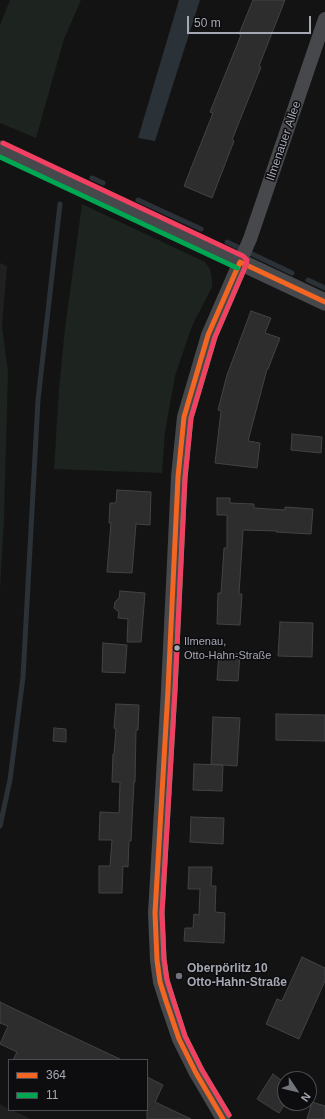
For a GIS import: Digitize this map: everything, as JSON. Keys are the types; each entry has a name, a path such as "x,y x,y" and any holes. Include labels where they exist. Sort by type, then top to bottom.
{"street":[{"name":"Ilmenauer Allee","path":"223,1119 196,1073 179,1039 160,982 157,960 155,913 168,690 178,477 184,417 208,335 250,239 325,19"},
{"path":"0,149 325,302"}],"shaded area":[{"path":"10,0 81,0 64,39 36,138 0,123 0,25"},
{"path":"179,0 200,0 155,141 138,138"},
{"path":"82,204 205,262 210,269 212,287 192,326 175,376 165,432 162,473 54,469 59,389 65,328"},
{"path":"0,263 7,266 2,326 0,326"},
{"path":"0,326 2,326 8,372 4,519 0,590"},
{"path":"0,1104 8,1108 8,1111 14,1111 31,1119 0,1119"}],"building":[{"path":"253,0 285,0 259,66 261,67 232,140 234,141 212,198 184,186 213,113 210,112 241,35 239,34"},
{"path":"251,311 271,318 265,333 280,338 267,369 248,441 260,443 257,468 215,463 221,411 218,410 227,375"},
{"path":"292,434 322,437 321,453 291,450"},
{"path":"117,490 151,492 150,525 136,524 132,573 107,572 111,523 109,523 110,503 116,503"},
{"path":"217,498 230,498 230,503 254,504 254,508 285,510 285,507 313,509 311,534 243,530 239,594 242,594 240,625 217,624 218,593 221,593 224,548 227,548 227,515 217,515"},
{"path":"120,591 145,593 141,642 127,642 128,619 118,618 119,612 114,608 115,602 119,598"},
{"path":"280,622 313,623 312,657 278,656"},
{"path":"103,643 127,645 125,673 102,672"},
{"path":"219,652 240,654 238,681 217,680"},
{"path":"116,704 139,705 138,730 136,730 135,782 131,841 129,841 128,867 123,866 122,893 99,893 99,866 110,866 112,840 99,840 100,812 119,813 120,782 112,782 116,729 114,728"},
{"path":"276,714 325,715 325,741 276,740"},
{"path":"213,717 240,718 237,766 211,764"},
{"path":"54,728 66,729 66,742 53,741"},
{"path":"194,764 223,765 222,791 193,790"},
{"path":"191,817 224,818 223,844 190,842"},
{"path":"189,867 212,867 211,886 216,886 215,912 225,913 224,943 184,941 185,928 193,928 194,914 199,915 200,889 188,889"},
{"path":"302,957 325,968 325,981 299,1039 266,1024 277,999 282,1001"},
{"path":"0,1002 120,1059 14,1059 17,1052 0,1044 8,1026 0,1023"},
{"path":"273,1074 277,1077 277,1111 280,1111 279,1113 257,1099"},
{"path":"148,1078 163,1085 155,1102 191,1119 147,1119"},
{"path":"317,1104 325,1106 325,1119 307,1119 309,1111 317,1111"}],"waterway":[{"path":"92,178 103,183"},
{"path":"138,200 201,229"},
{"path":"0,826 10,780 23,677 38,400 60,204"},
{"path":"227,242 292,273"},
{"path":"308,280 325,288"}],"transit line":[{"path":"3,143 243,256 247,260 215,337 191,418 185,478 175,690 162,913 164,959 167,980 185,1036 202,1070 229,1115"},
{"name":"11","path":"0,157 237,268"},
{"name":"364","path":"240,262 325,302"},
{"name":"364","path":"223,1119 196,1073 179,1039 166,1001 160,982 157,960 155,913 168,690 178,477 184,417 208,335 240,262"},
{"name":"11","path":"229,1115 202,1070 185,1036 167,980 164,959 162,913 175,690 185,478 191,418 215,337 246,265"}],"place":[{"name":"Ilmenau, Otto-Hahn-Straße","path":"177,648"},
{"name":"Oberpörlitz 10 Otto-Hahn-Straße","path":"179,976"}]}
